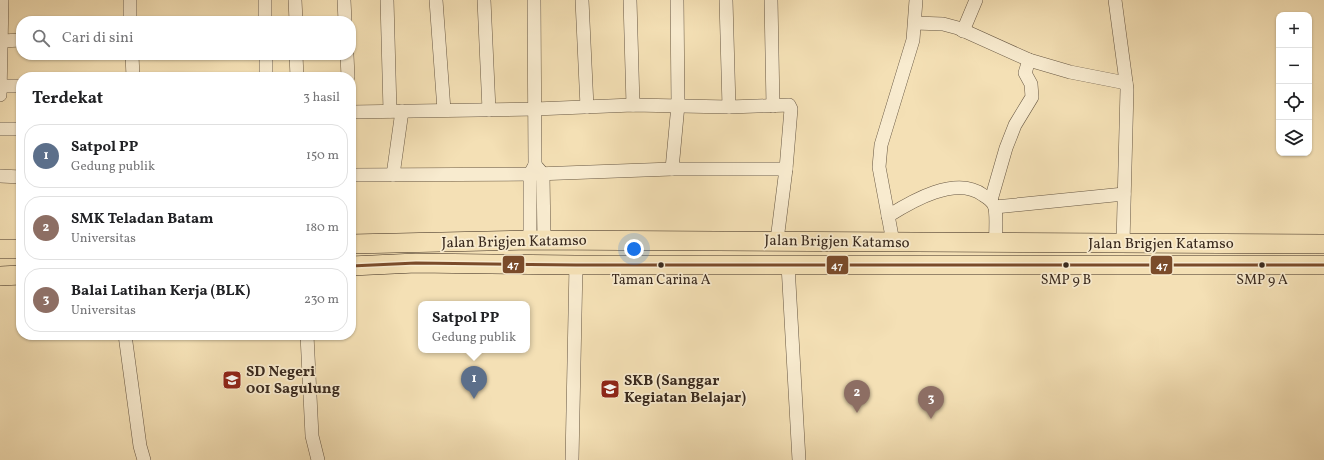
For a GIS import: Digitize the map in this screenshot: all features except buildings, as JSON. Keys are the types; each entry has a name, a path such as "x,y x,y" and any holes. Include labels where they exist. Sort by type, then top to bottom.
{"highway":[{"name":"Jalan Brigjen Katamso","path":"356,244 537,240 777,240 1324,244"},
{"path":"0,249 16,249"},
{"name":"Jalan Brigjen Katamso","path":"356,266 416,263 576,265 1324,266"},
{"path":"0,276 16,275"}],"street":[{"path":"2,0 0,90 16,87"},
{"path":"130,0 130,16"},
{"path":"265,0 265,16"},
{"path":"295,0 296,16"},
{"path":"344,0 345,16"},
{"path":"387,0 396,111 393,175"},
{"path":"436,0 444,110"},
{"path":"484,0 489,110"},
{"path":"534,0 537,240"},
{"path":"582,0 587,106"},
{"path":"630,0 633,105"},
{"path":"672,169 678,105 677,0"},
{"path":"726,0 729,106"},
{"path":"771,0 773,106"},
{"path":"893,242 879,167 881,145 913,40 916,0"},
{"path":"963,30 976,0"},
{"path":"1115,0 1126,83 1123,243"},
{"path":"915,23 943,24 963,30 1029,60 1070,72 1126,83"},
{"path":"2,40 16,40"},
{"path":"132,60 133,72"},
{"path":"266,60 266,72"},
{"path":"296,60 297,72"},
{"path":"347,60 348,72"},
{"path":"996,242 993,204 1006,148 1015,125 1032,97 1031,84 1025,72 1029,60"},
{"path":"356,112 535,109 633,105 788,105 791,107 786,169 777,240"},
{"path":"0,129 16,129"},
{"path":"356,175 672,169 786,169"},
{"path":"0,176 16,176"},
{"path":"888,216 912,201 947,189 961,187 977,191 993,204 1124,194"},
{"path":"572,460 576,265"},
{"path":"788,265 799,460"},
{"path":"126,340 140,446 144,460"},
{"path":"307,340 312,436 318,460"}],"transit line":[{"name":"47","path":"356,266 416,263 576,265 1324,265"}],"place":[{"name":"Taman Carina A","path":"661,265"},
{"name":"SMP 9 B","path":"1066,265"},
{"name":"SMP 9 A","path":"1262,265"},
{"name":"SD Negeri 001 Sagulung","path":"232,380"},
{"name":"SKB (Sanggar Kegiatan Belajar)","path":"610,389"},
{"name":"Satpol PP","path":"474,399"},
{"name":"SMK Teladan Batam","path":"857,413"},
{"name":"Balai Latihan Kerja (BLK)","path":"931,419"}]}
